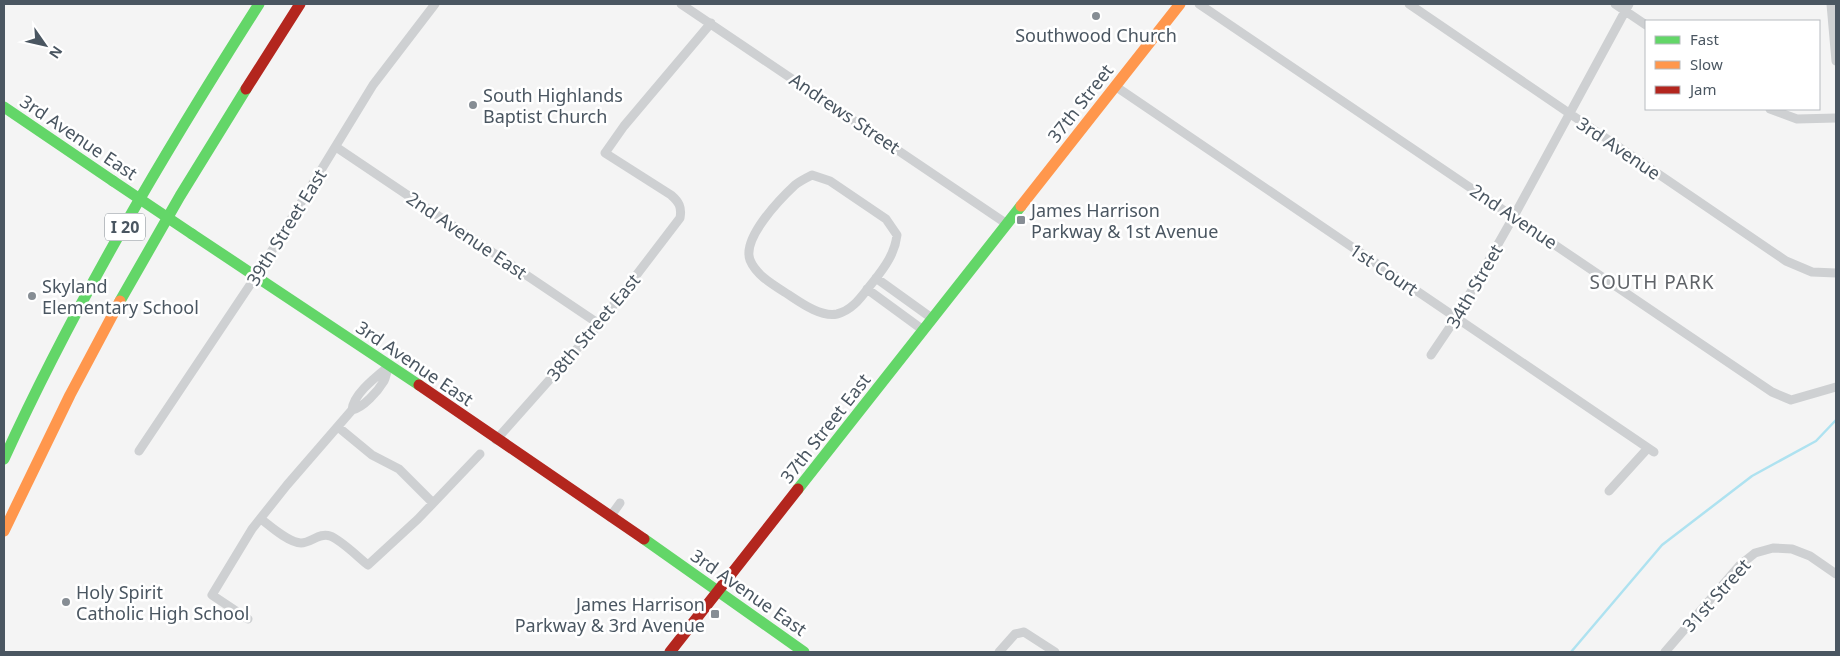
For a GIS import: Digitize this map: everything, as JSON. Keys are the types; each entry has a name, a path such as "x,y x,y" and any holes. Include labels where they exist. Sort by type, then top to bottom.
{"main road":[{"name":"I 20","path":"4,459 60,346 119,238 170,148 259,4"},
{"name":"I 20","path":"4,531 75,383 158,233 224,122 300,4"},
{"name":"37th Street","path":"1007,224 1180,4"},
{"name":"3rd Avenue East","path":"4,107 389,366 719,591 804,652"},
{"name":"37th Street East","path":"670,652 1007,224"}],"street":[{"name":"39th Street East","path":"139,451 255,277 372,86 435,4"},
{"name":"Andrews Street","path":"681,4 1007,224"},
{"name":"2nd Avenue","path":"1199,4 1779,396 1792,400 1836,387"},
{"name":"3rd Avenue","path":"1409,4 1786,261 1812,272 1836,273"},
{"path":"1615,4 1627,7 1645,24"},
{"path":"1831,4 1836,61"},
{"name":"34th Street","path":"1431,355 1456,318 1514,216 1627,7"},
{"name":"38th Street East","path":"496,440 598,324 680,218 681,209 678,201 671,194 605,154 624,126 711,23"},
{"name":"1st Court","path":"1115,86 1651,450 1609,491"},
{"path":"1773,110 1807,120 1836,118"},
{"name":"2nd Avenue East","path":"336,147 598,324"},
{"path":"812,175 830,181 886,219 896,235 892,255 876,278 853,306 843,312 835,314 819,312 772,284 756,271 748,252 754,234 764,219 796,184 812,175"},
{"path":"876,278 933,319"},
{"path":"867,289 923,330"},
{"path":"248,619 212,595 261,519 287,485 352,410 358,409 377,390 384,380 389,366"},
{"path":"338,426 372,455 399,470 433,503"},
{"path":"261,519 297,543 321,536 330,536 368,565 433,503 480,454"},
{"path":"610,517 620,502"},
{"name":"31st Street","path":"1665,652 1740,565 1755,553 1773,548 1802,552 1836,574"},
{"path":"999,652 1015,634 1024,632 1055,652"}],"waterway":[{"path":"1571,652 1662,545 1752,476 1816,441 1836,420"}],"traffic: fast":[{"path":"4,459 61,342 92,284 156,170 259,4"},
{"path":"120,301 180,196 246,89"},
{"path":"4,107 113,181"},
{"path":"113,181 192,234"},
{"path":"798,489 1021,206"},
{"path":"192,234 419,385"},
{"path":"644,539 804,652"}],"traffic: slow":[{"path":"1021,206 1180,4"},
{"path":"4,531 70,395 120,301"}],"traffic: jam":[{"path":"246,89 300,4"},
{"path":"419,385 644,539"},
{"path":"670,652 798,489"}],"place":[{"name":"Southwood Church","path":"1096,16"},
{"name":"South Highlands Baptist Church","path":"473,105"},
{"name":"James Harrison Parkway & 1st Avenue","path":"1021,220"},
{"name":"Skyland Elementary School","path":"32,296"},
{"name":"Holy Spirit Catholic High School","path":"66,602"},
{"name":"James Harrison Parkway & 3rd Avenue","path":"715,614"}],"district":[{"name":"SOUTH PARK","path":"1652,282"}]}
